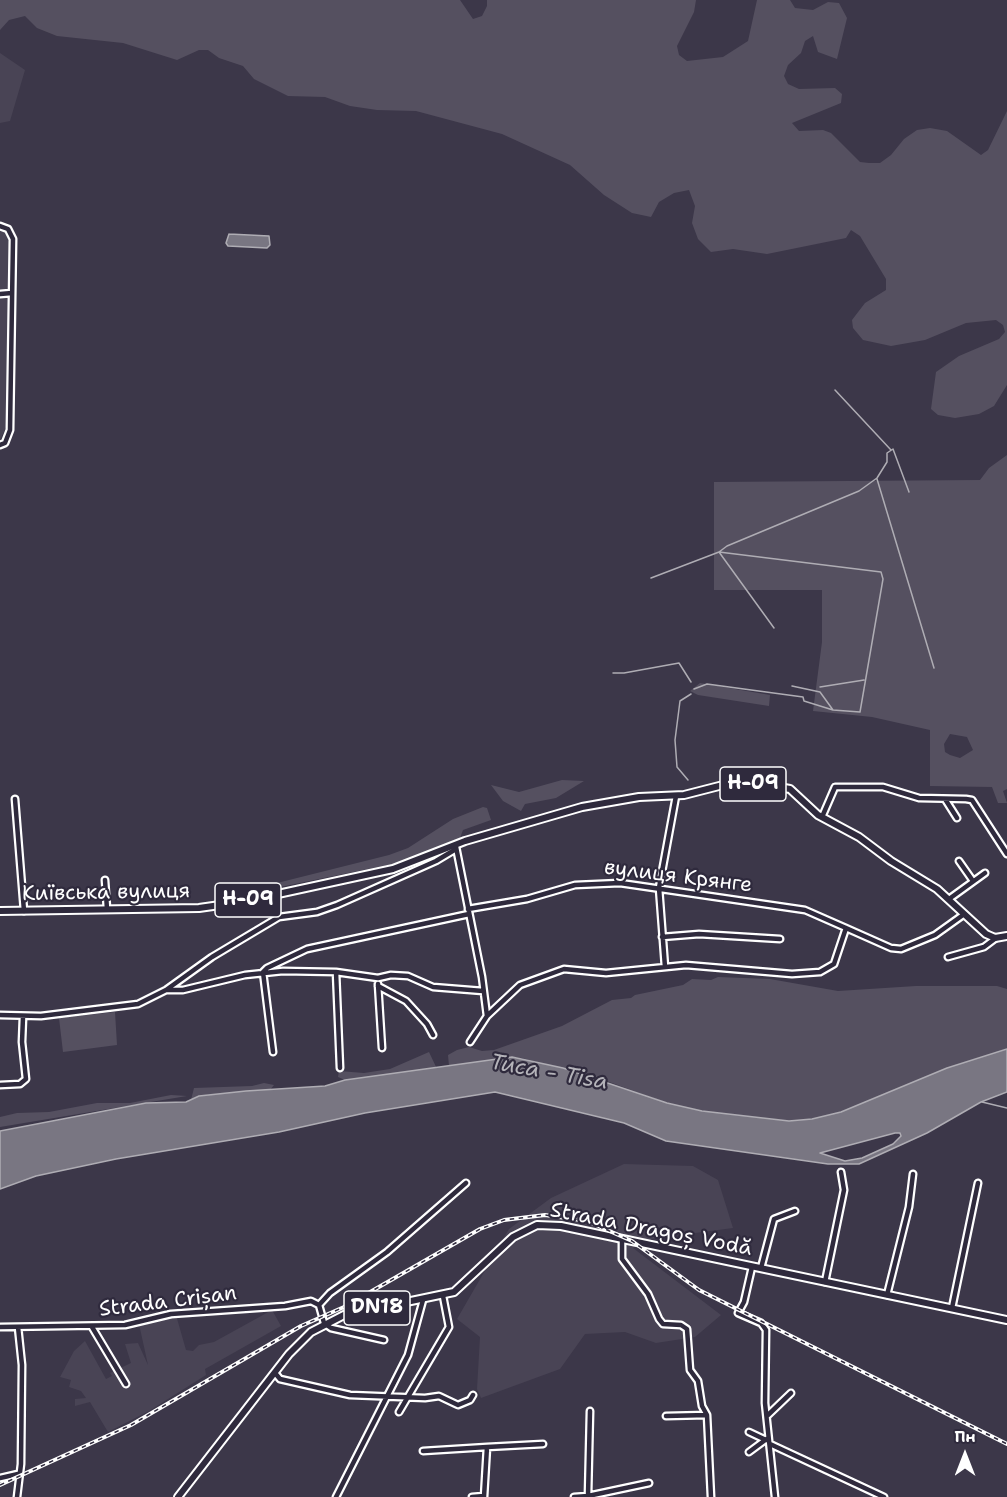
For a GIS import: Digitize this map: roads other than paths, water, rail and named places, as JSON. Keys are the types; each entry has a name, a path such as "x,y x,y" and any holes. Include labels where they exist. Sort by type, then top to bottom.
{"main road":[{"name":"Н-09","path":"455,847 582,807 639,797 676,796 723,785 776,784 790,789 822,817 859,837 949,899 963,915 986,934 996,938"},
{"name":"Київська вулиця","path":"0,911 199,908 241,902 393,869 455,847"},
{"path":"996,938 1007,936"},
{"name":"Strada Dragoș Vodă","path":"178,1497 304,1337 324,1323 353,1313 443,1296 465,1284 507,1243 531,1226 551,1225 622,1239 1007,1320"}],"street":[{"path":"0,445 4,443 10,430 13,239 8,229 1,226"},
{"path":"0,294 12,294"},
{"path":"822,817 835,787 883,787 919,798 972,800 1007,854"},
{"path":"664,967 659,888 676,796"},
{"path":"945,799 957,818"},
{"path":"15,800 24,910"},
{"path":"0,1014 23,1017 129,1006 166,990 212,957 279,917 317,912 337,905 436,861 455,847 482,977 487,1016"},
{"path":"959,861 973,881"},
{"path":"949,899 985,873"},
{"path":"105,880 107,909"},
{"name":"вулиця Крянге","path":"263,972 307,949 596,883 659,888 805,910 895,950 935,935 963,915"},
{"path":"470,1042 487,1016 520,986 564,969 606,973 686,965 792,974 820,972 834,964 846,928"},
{"path":"662,937 699,934 780,939"},
{"path":"948,957 984,947 996,938"},
{"path":"166,990 183,990 263,972 336,972 378,978 391,975 408,976 433,987 483,991"},
{"path":"263,972 273,1052"},
{"path":"336,972 340,1068"},
{"path":"378,978 382,1048"},
{"path":"378,986 406,1001 421,1016 433,1035"},
{"path":"0,1085 20,1084 26,1079 22,1042 23,1017"},
{"path":"825,1282 844,1190 842,1172"},
{"path":"887,1295 909,1208 913,1174"},
{"path":"384,1340 331,1328 324,1323 319,1305 330,1293 387,1252 466,1183"},
{"path":"952,1308 978,1183"},
{"path":"761,1268 772,1221 795,1211"},
{"path":"622,1239 622,1259 648,1294 659,1319 663,1324 681,1325 687,1329 690,1370 698,1381 702,1406 707,1416 711,1497"},
{"path":"752,1267 744,1302 738,1313 761,1323 766,1330 765,1394 775,1497"},
{"path":"399,1412 449,1327 443,1296"},
{"path":"336,1497 408,1355 423,1300"},
{"name":"Strada Crișan","path":"0,1327 92,1328 129,1325 171,1314 311,1302 319,1305"},
{"path":"17,1497 21,1464 22,1365 18,1327"},
{"path":"92,1328 126,1384"},
{"path":"275,1373 280,1379 350,1395 425,1398 439,1396 458,1405 470,1400 473,1395"},
{"path":"768,1415 791,1393"},
{"path":"588,1496 590,1412"},
{"path":"666,1416 707,1416"},
{"path":"749,1432 884,1497"},
{"path":"749,1452 768,1440"},
{"path":"423,1451 543,1444"},
{"path":"472,1497 484,1497 487,1447"},
{"path":"0,1478 18,1474"},
{"path":"574,1497 649,1483"}],"water":[{"path":"229,234 269,236 270,245 267,248 228,246 226,243"},
{"name":"Тиса - Tisa","path":"1007,1049 1007,1092 981,1102 927,1133 859,1164 828,1164 666,1141 624,1123 495,1092 365,1113 279,1132 116,1159 36,1176 0,1189 0,1131 146,1103 186,1102 199,1096 325,1086 345,1080 512,1057 563,1068 667,1103 702,1111 789,1121 812,1119 841,1112 947,1068","holes":["900,1133 901,1136 893,1144 862,1158 845,1161 820,1153"]}],"waterway":[{"path":"835,390 891,450"},
{"path":"651,578 719,552 727,546 859,491 877,478 887,462 887,453 893,449 909,492"},
{"path":"877,479 934,668"},
{"path":"774,628 719,552 881,572 883,579 860,712 833,710"},
{"path":"613,673 679,663 691,682"},
{"path":"820,687 864,680"},
{"path":"694,689 707,684 803,697 804,701 833,710 820,692 792,686"},
{"path":"688,780 677,767 675,740 680,701 691,694"},
{"path":"982,1102 1007,1108"}],"railway":[{"path":"0,1485 131,1425 301,1326 344,1307 480,1229 504,1220 545,1215 587,1221 632,1241 699,1290 1007,1444"}]}
